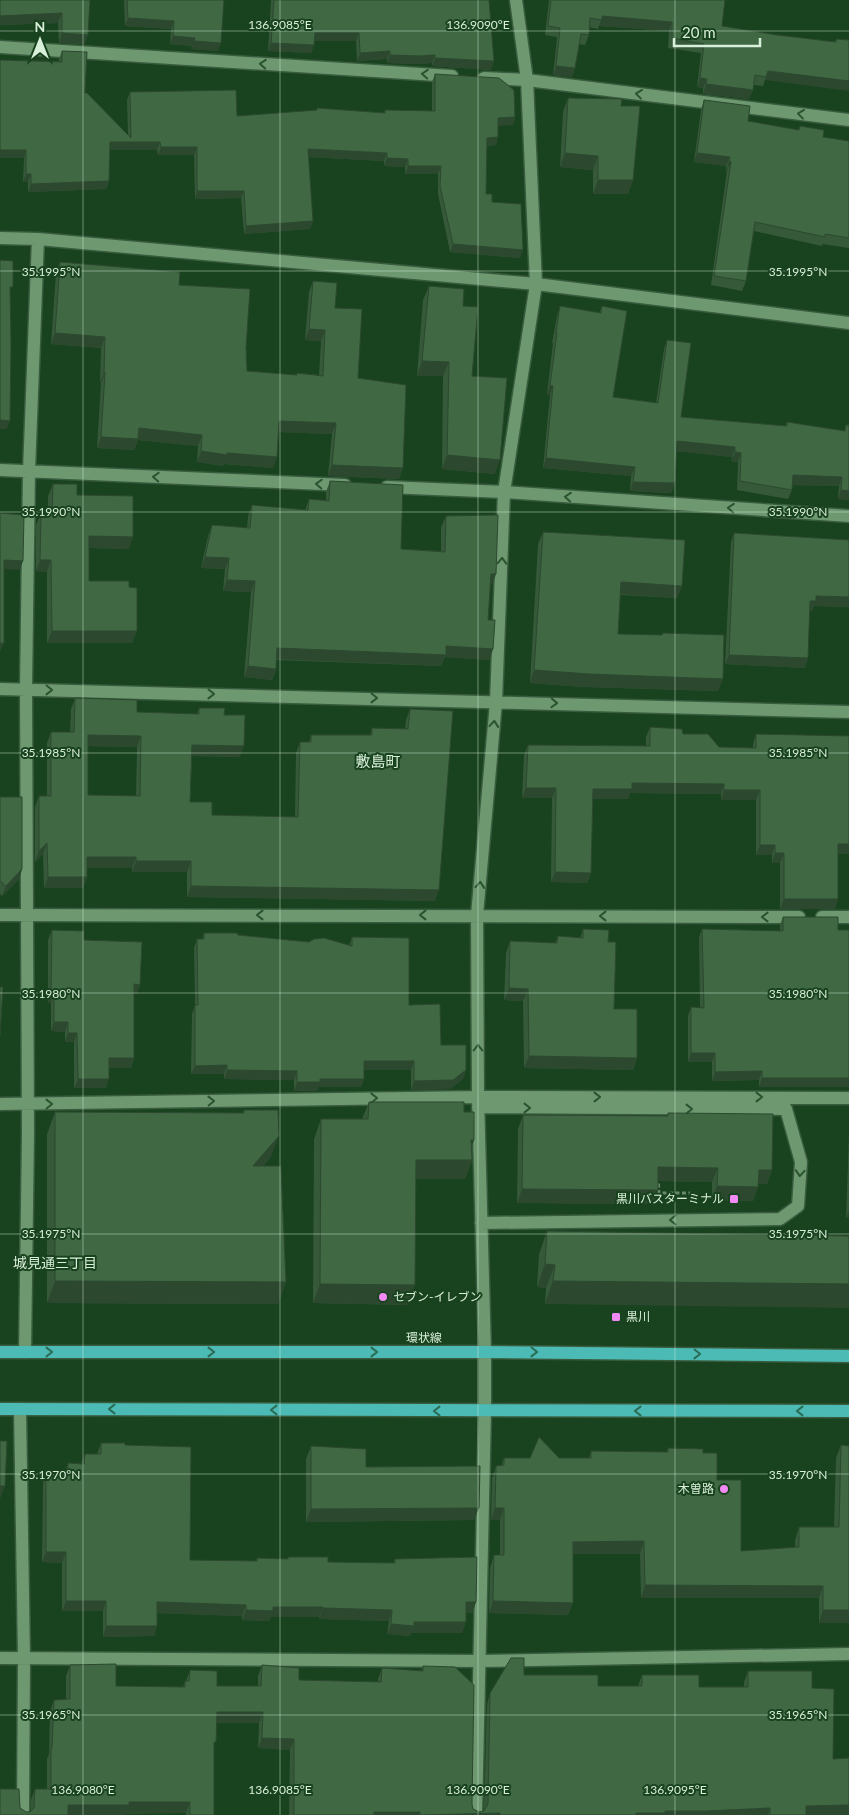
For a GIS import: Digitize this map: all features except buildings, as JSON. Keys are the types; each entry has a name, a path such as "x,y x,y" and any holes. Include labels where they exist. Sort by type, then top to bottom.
{"main road":[{"name":"環状線","path":"0,1352 485,1352 849,1356"},
{"path":"0,1409 849,1411"}],"street":[{"path":"476,1815 485,1411 478,1102 478,915 496,702 504,492 536,284 527,80 516,0"},
{"path":"0,47 527,80 849,120"},
{"path":"0,238 38,239 536,284 849,323"},
{"path":"25,1352 27,1104 26,690 29,471 38,239"},
{"path":"0,470 356,486"},
{"path":"376,486 504,492 849,516"},
{"path":"0,689 849,712"},
{"path":"0,915 849,917"},
{"path":"0,1104 849,1098"},
{"path":"478,1102 786,1109 801,1162 798,1206 780,1219 481,1223"},
{"path":"20,1409 24,1658 23,1815"},
{"path":"0,1658 480,1661 849,1654"}],"path":[{"path":"658,1174 659,1193 690,1193"}],"place":[{"name":"黒川バスターミナル","path":"734,1199"},
{"name":"セブン-イレブン","path":"383,1297"},
{"name":"黒川","path":"616,1317"},
{"name":"木曽路","path":"724,1489"}],"district":[{"name":"敷島町","path":"378,762"},
{"name":"城見通三丁目","path":"55,1263"}]}
